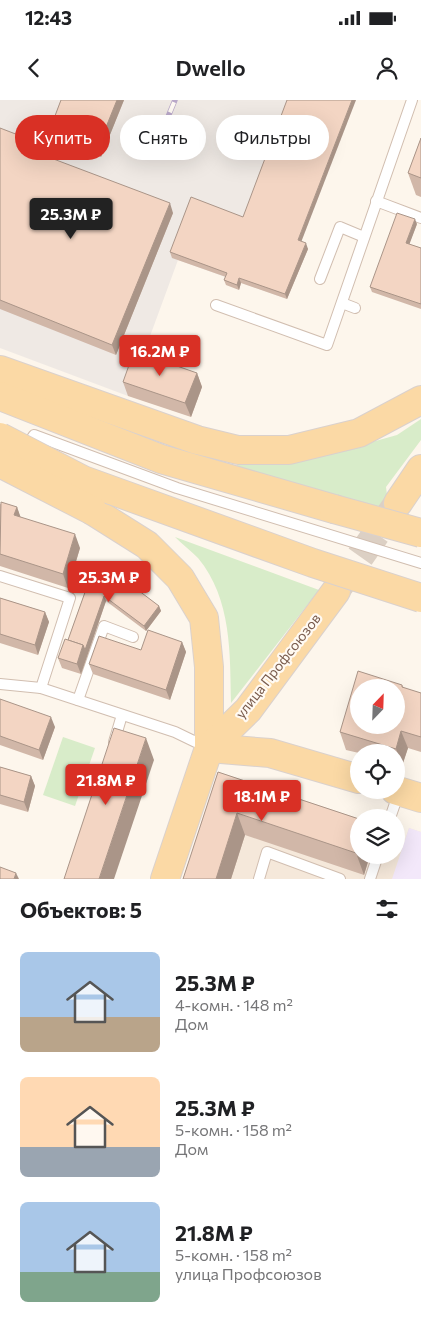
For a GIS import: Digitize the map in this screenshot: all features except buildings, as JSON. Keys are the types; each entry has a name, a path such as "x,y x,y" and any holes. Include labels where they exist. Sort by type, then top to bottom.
{"main road":[{"path":"0,370 197,440 238,450 289,450 359,433 421,400"},
{"path":"0,396 160,459 421,533"},
{"path":"0,438 83,480 313,564 421,598"},
{"path":"398,503 421,469"},
{"path":"1,472 93,511 147,545 180,578 204,618 209,667 208,748 270,752 350,776"},
{"name":"улица Профсоюзов","path":"166,879 208,748 248,710 336,591"}],"lane":[{"path":"216,304 327,345 412,100"},
{"path":"376,202 421,218"},
{"path":"320,278 340,227 364,237"},
{"path":"342,303 355,308"},
{"path":"1,472 34,435 177,488 421,563"},
{"path":"0,576 70,598 41,688"},
{"path":"78,700 104,626 133,637"},
{"path":"0,684 41,688 175,732 208,748"},
{"path":"109,756 122,715"},
{"path":"259,879 267,852 340,879"},
{"path":"370,879 375,864"}],"shaded area":[{"path":"0,100 356,100 300,245 308,249 287,299 178,260 128,396 0,348"},
{"path":"226,794 350,851 350,864 405,864 405,840 409,828 421,832 421,879 198,879"},
{"path":"409,828 421,832 421,879 392,879 397,864 405,864 405,840"}],"green space":[{"path":"421,419 421,440 386,487 387,495 376,510 236,473 237,465 322,456 397,435"},
{"path":"175,537 319,590 231,703 227,628 217,591 209,574 198,558"},
{"path":"63,737 95,748 75,806 43,795"}],"tunnel":[{"path":"336,591 397,504"}],"railway":[{"path":"169,115 175,100"}]}
